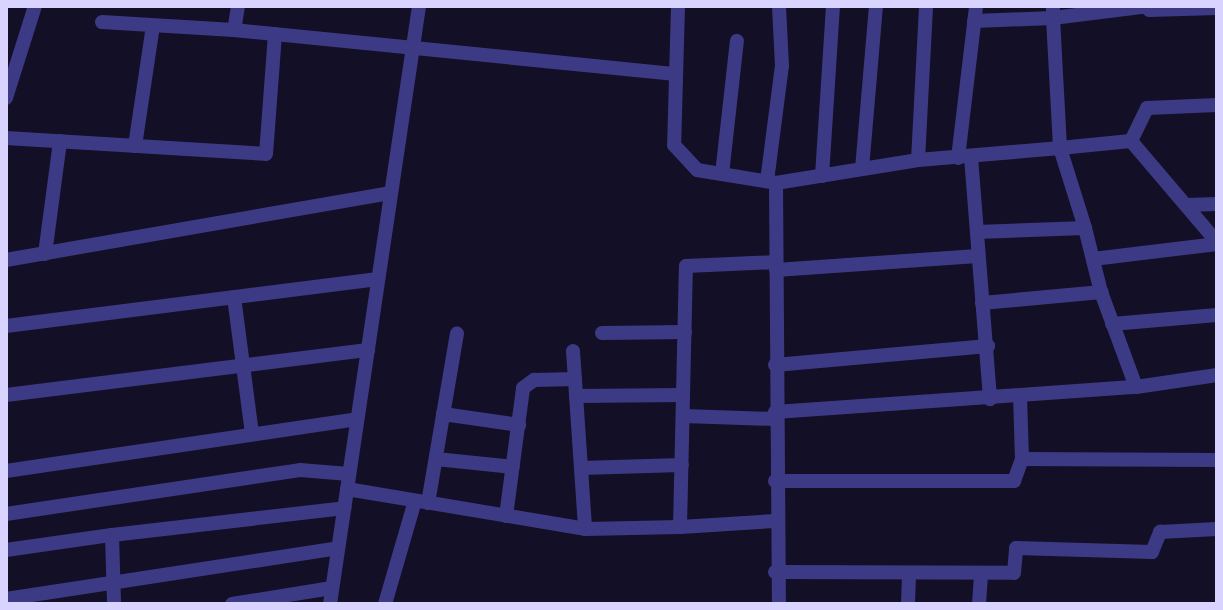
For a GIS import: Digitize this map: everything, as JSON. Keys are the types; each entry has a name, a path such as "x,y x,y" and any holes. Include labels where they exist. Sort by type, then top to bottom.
{"street":[{"path":"6,98 35,6"},
{"path":"234,30 238,6"},
{"path":"330,604 419,6"},
{"path":"678,6 674,145 697,170 772,182 918,160 1131,141"},
{"path":"779,6 782,66 772,182 776,266 775,572 779,604"},
{"path":"822,176 833,6"},
{"path":"862,169 876,6"},
{"path":"918,160 926,6"},
{"path":"990,399 977,232 964,158 975,13 1217,8"},
{"path":"1053,12 1060,148 1101,292 1136,387"},
{"path":"102,22 413,46 676,74"},
{"path":"135,146 153,25"},
{"path":"6,138 266,154 275,34"},
{"path":"722,174 737,41"},
{"path":"1131,141 1147,108 1217,105"},
{"path":"45,254 60,141"},
{"path":"1131,141 1217,243"},
{"path":"6,260 391,193"},
{"path":"1186,205 1217,204"},
{"path":"977,232 1085,228"},
{"path":"1093,259 1217,243"},
{"path":"680,527 686,266 776,266 978,256"},
{"path":"6,326 378,279"},
{"path":"982,303 1101,292"},
{"path":"234,297 252,434"},
{"path":"1112,324 1217,315"},
{"path":"602,333 685,332"},
{"path":"385,604 436,459 457,333"},
{"path":"775,365 988,346"},
{"path":"6,395 368,350"},
{"path":"573,351 585,529"},
{"path":"683,416 775,416 1136,387 1217,375"},
{"path":"506,516 527,383 575,379"},
{"path":"576,396 683,395"},
{"path":"775,481 1014,481 1022,459 1020,396"},
{"path":"443,414 519,425"},
{"path":"6,471 357,419"},
{"path":"436,459 513,467"},
{"path":"1022,459 1217,460"},
{"path":"581,468 682,465"},
{"path":"6,514 300,470 421,502 585,529 775,521"},
{"path":"6,550 344,508"},
{"path":"775,572 1014,573 1016,548 1152,552 1160,532 1217,529"},
{"path":"112,535 114,604"},
{"path":"6,599 338,548"},
{"path":"908,604 909,573"},
{"path":"979,604 981,573"},
{"path":"232,604 332,588"}]}
